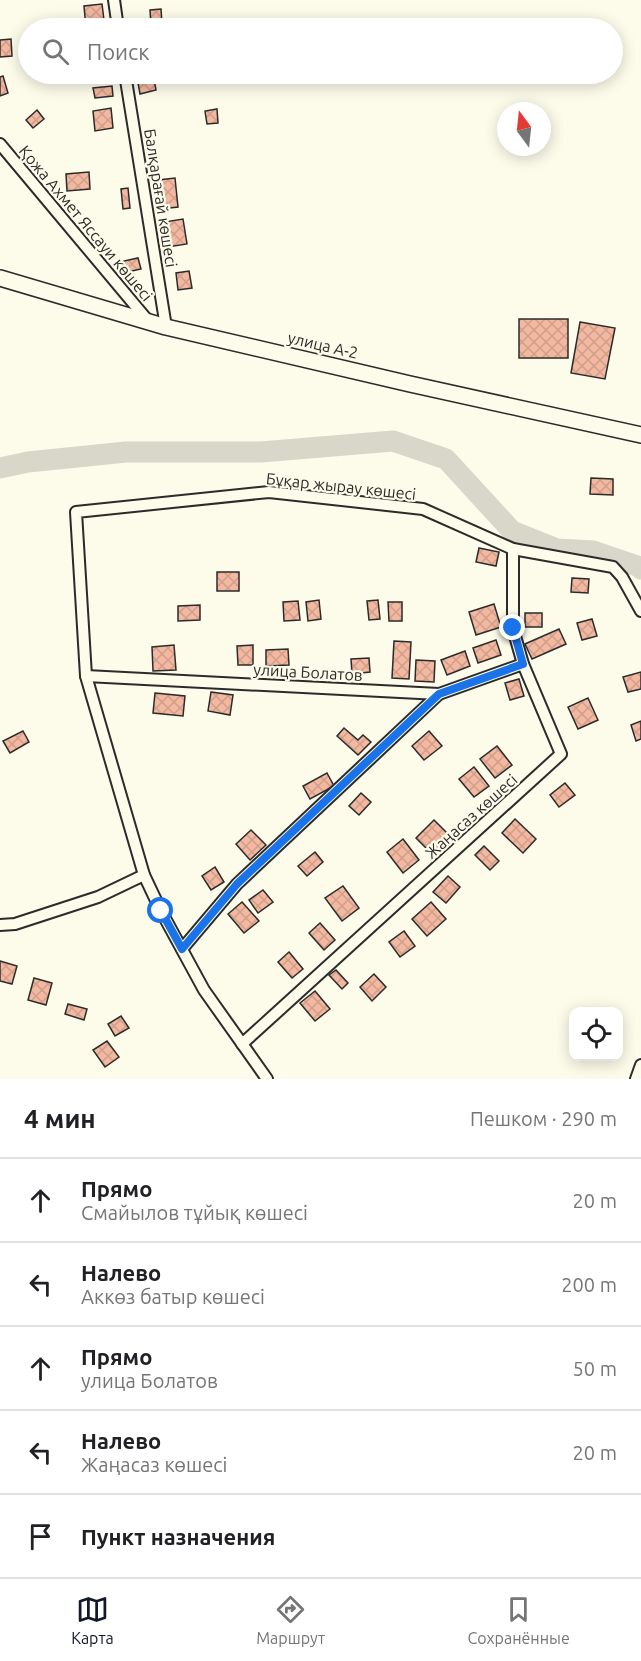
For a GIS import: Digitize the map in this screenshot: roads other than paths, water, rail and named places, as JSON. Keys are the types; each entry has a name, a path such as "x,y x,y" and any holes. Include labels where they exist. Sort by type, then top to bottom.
{"main road":[{"name":"улица А-2","path":"0,278 166,327 641,435"}],"street":[{"path":"114,0 117,18"},
{"name":"Балқарағай көшесі","path":"127,84 166,327"},
{"name":"Қожа Ахмет Яссауи көшесі","path":"0,144 150,322"},
{"name":"Бұқар жырау көшесі","path":"86,676 76,512 269,492 423,510 513,549 613,567 622,577 641,611"},
{"name":"Жаңасаз көшесі","path":"242,1044 561,754 523,664 513,628 513,549"},
{"name":"улица Болатов","path":"86,676 439,694 523,664"},
{"path":"86,676 144,875 204,990 267,1079"},
{"path":"182,949 237,884 439,694"},
{"path":"0,924 15,924 98,897 144,875"},
{"path":"636,1079 641,1065"}],"waterway":[{"path":"0,468 28,462 126,452 261,452 393,441 446,459 512,531 557,549 593,551 641,569"}]}
